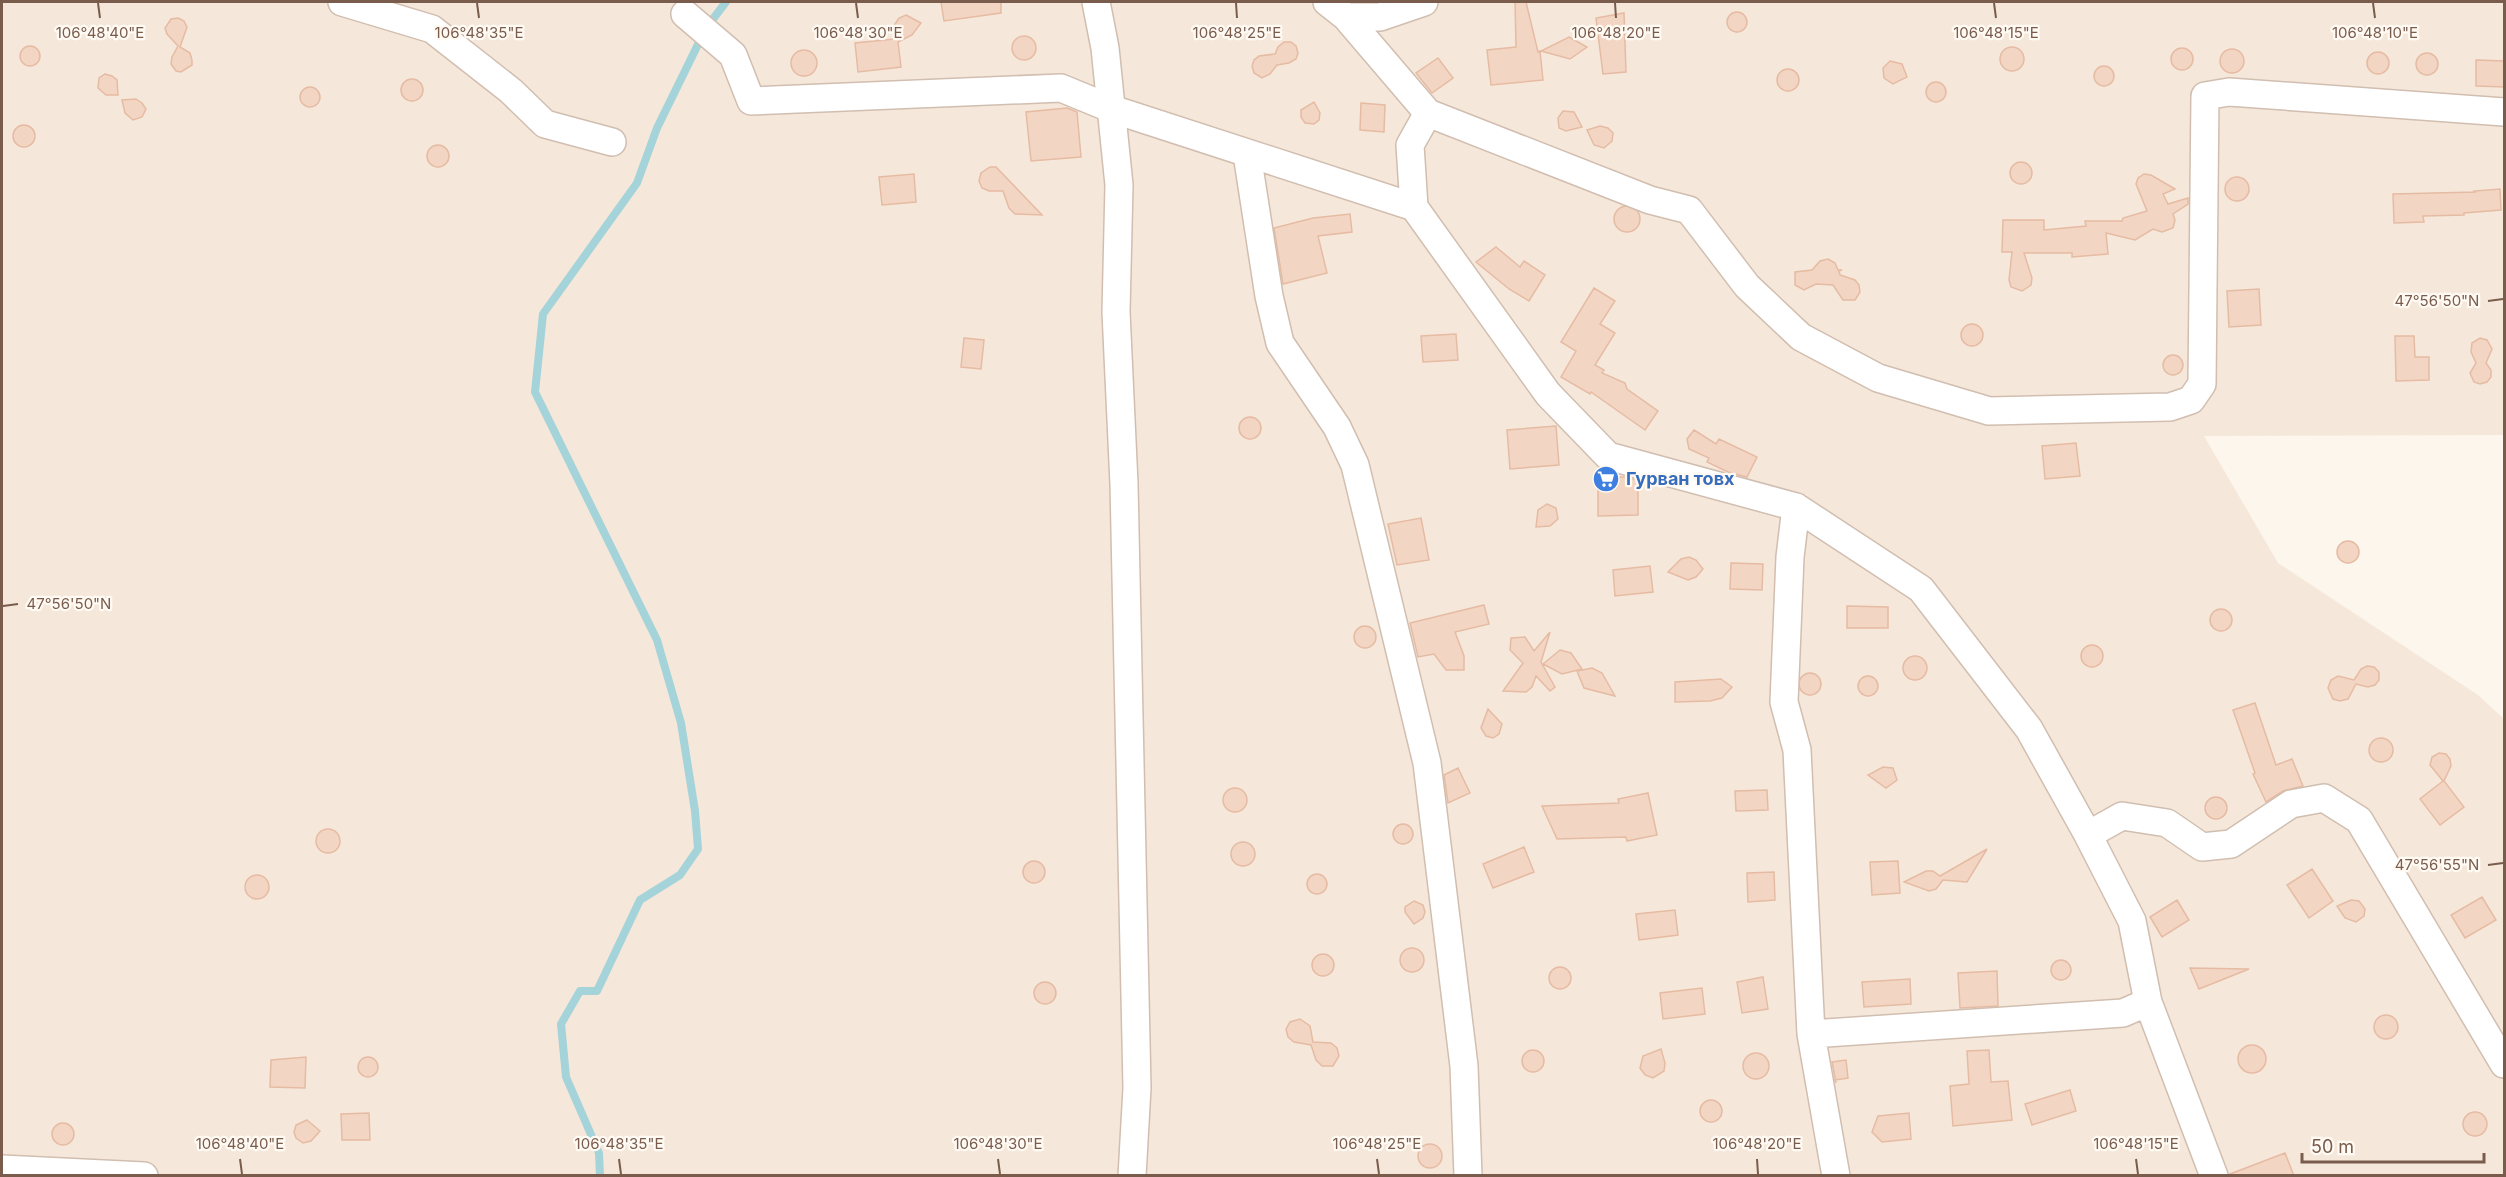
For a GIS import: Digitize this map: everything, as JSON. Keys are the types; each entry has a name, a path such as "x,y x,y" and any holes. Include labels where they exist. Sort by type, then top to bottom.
{"street":[{"path":"342,2 432,29 511,91 545,124 612,142"},
{"path":"1096,2 1105,48 1119,185 1116,312 1124,484 1137,1088 1132,1176"},
{"path":"1336,9 1380,17 1424,2"},
{"path":"1336,9 1428,114 1650,200 1689,210 1747,286 1801,337 1878,378 1989,411 2170,407 2191,400 2202,384 2205,96 2229,92 2505,112"},
{"path":"689,18 733,55 751,101 1061,88 1112,109 1414,207"},
{"path":"1428,114 1410,145 1414,207 1548,394 1608,456 1796,507 1922,589 2029,729 2088,835 2132,921 2148,1002 2214,1176"},
{"path":"1247,154 1269,296 1280,343 1337,427 1354,465 1427,763 1464,1065 1468,1176"},
{"path":"1796,507 1790,557 1784,702 1797,750 1811,1034 1836,1176"},
{"path":"2088,835 2122,816 2167,823 2202,847 2231,844 2291,804 2324,798 2359,820 2505,1064"},
{"path":"1811,1034 2123,1013 2148,1002"},
{"path":"2,1169 144,1176"}],"shaded area":[{"path":"2,2 2504,2 2504,435 2204,436 2278,563 2478,695 2504,719 2504,1175 2,1176"}],"building":[{"path":"941,2 1001,2 1001,13 944,21"},
{"path":"1515,2 1526,2 1538,52 1540,51 1543,80 1491,85 1487,50 1516,47"},
{"path":"1733,12 1741,12 1747,18 1747,26 1741,32 1733,32 1727,26 1727,18"},
{"path":"1624,13 1626,72 1603,74 1596,18"},
{"path":"906,15 921,23 912,35 898,42 901,67 858,72 855,43 894,39 895,24 899,18"},
{"path":"178,18 184,21 187,27 180,47 190,53 192,60 192,65 181,72 176,71 171,64 178,46 167,34 165,28 171,19"},
{"path":"1024,36 1033,39 1036,48 1033,57 1024,60 1015,57 1012,48 1015,39"},
{"path":"1569,37 1587,47 1570,59 1541,51"},
{"path":"1284,42 1291,42 1296,46 1298,53 1296,59 1277,65 1270,74 1262,78 1254,73 1252,66 1254,60 1259,56 1275,54"},
{"path":"26,46 34,46 40,52 40,60 34,66 26,66 20,60 20,52"},
{"path":"2012,47 2017,48 2023,54 2023,64 2017,70 2012,71 2007,70 2001,64 2000,59 2001,54 2007,48"},
{"path":"2182,48 2192,55 2193,59 2186,69 2182,70 2172,63 2171,59 2178,49"},
{"path":"2232,49 2237,50 2243,56 2243,66 2237,72 2232,73 2227,72 2221,66 2220,61 2221,56 2227,50"},
{"path":"804,50 813,54 817,63 813,72 804,76 795,72 791,63 795,54"},
{"path":"2378,52 2388,59 2389,63 2382,73 2378,74 2368,67 2367,63 2374,53"},
{"path":"2427,53 2435,56 2438,64 2435,72 2427,75 2419,72 2416,64 2419,56"},
{"path":"1438,58 1453,78 1432,93 1416,73"},
{"path":"2476,60 2505,61 2505,87 2476,86"},
{"path":"1890,61 1902,64 1907,77 1893,84 1884,78 1883,68"},
{"path":"2104,66 2111,69 2114,76 2111,83 2104,86 2097,83 2094,76 2097,69"},
{"path":"1788,69 1796,72 1799,80 1796,88 1788,91 1780,88 1777,80 1780,72"},
{"path":"105,74 117,80 118,95 106,95 98,88 99,78"},
{"path":"412,79 422,86 423,90 416,100 412,101 402,94 401,90 408,80"},
{"path":"1936,82 1943,85 1946,92 1943,99 1936,102 1929,99 1926,92 1929,85"},
{"path":"306,87 314,87 320,93 320,101 314,107 306,107 300,101 300,93"},
{"path":"136,99 146,109 142,117 133,120 125,113 122,100"},
{"path":"1314,102 1320,113 1319,120 1314,124 1305,123 1301,117 1301,110"},
{"path":"1361,103 1385,105 1384,132 1360,130"},
{"path":"1067,108 1077,112 1081,157 1031,161 1026,112"},
{"path":"1563,111 1574,112 1582,127 1566,131 1559,128 1558,118"},
{"path":"24,125 34,132 35,136 28,146 24,147 14,140 13,136 20,126"},
{"path":"1600,126 1608,128 1613,133 1612,141 1604,148 1594,145 1587,130"},
{"path":"438,145 446,148 449,156 446,164 438,167 430,164 427,156 430,148"},
{"path":"2021,162 2029,165 2032,173 2029,181 2021,184 2013,181 2010,173 2013,165"},
{"path":"990,167 996,167 1042,215 1015,214 1009,208 1003,191 989,191 982,188 979,181 981,173"},
{"path":"914,174 916,202 882,205 879,177"},
{"path":"2144,174 2151,175 2175,189 2163,194 2168,204 2188,198 2188,204 2173,214 2175,220 2173,228 2162,232 2153,229 2135,240 2106,233 2108,254 2072,257 2072,253 2024,253 2032,278 2031,285 2022,291 2011,287 2009,280 2012,252 2002,252 2003,220 2044,220 2044,230 2086,226 2085,221 2122,221 2123,218 2147,211 2136,184 2138,178"},
{"path":"2237,177 2246,180 2249,189 2246,198 2237,201 2228,198 2225,189 2228,180"},
{"path":"2500,189 2501,210 2464,213 2464,215 2423,216 2424,222 2394,223 2393,194 2475,192"},
{"path":"1627,206 1636,210 1640,219 1636,228 1627,232 1618,228 1614,219 1618,210"},
{"path":"1350,214 1352,232 1318,236 1327,273 1283,284 1274,228 1313,218"},
{"path":"1496,247 1520,267 1524,261 1545,275 1529,301 1509,289 1476,262"},
{"path":"1828,259 1835,263 1838,270 1842,270 1839,271 1840,275 1855,280 1859,285 1860,292 1855,300 1843,300 1833,285 1816,284 1804,290 1795,285 1795,272 1812,270 1820,261"},
{"path":"1594,288 1615,301 1600,324 1615,333 1595,365 1604,370 1602,373 1625,383 1627,389 1658,411 1645,430 1591,392 1590,394 1561,377 1576,351 1561,342"},
{"path":"2259,289 2261,325 2229,327 2227,291"},
{"path":"1972,324 1980,327 1983,335 1980,343 1972,346 1964,343 1961,335 1964,327"},
{"path":"1456,334 1458,360 1423,362 1421,336"},
{"path":"2395,336 2414,336 2415,357 2429,357 2429,380 2396,381"},
{"path":"964,338 984,340 981,369 961,367"},
{"path":"2480,338 2487,340 2492,349 2486,363 2491,370 2491,377 2487,382 2480,384 2474,382 2470,373 2476,363 2471,352 2472,343"},
{"path":"2173,355 2180,358 2183,365 2180,372 2173,375 2166,372 2163,365 2166,358"},
{"path":"1250,417 1258,420 1261,428 1258,436 1250,439 1242,436 1239,428 1242,420"},
{"path":"1556,426 1559,465 1510,469 1507,430"},
{"path":"1694,430 1716,444 1719,439 1757,457 1747,477 1728,472 1707,462 1709,458 1689,449 1687,439"},
{"path":"2076,443 2080,476 2045,479 2042,446"},
{"path":"1598,477 1624,477 1638,480 1638,515 1598,516"},
{"path":"1547,504 1556,508 1558,519 1550,526 1536,527 1538,510"},
{"path":"1421,518 1429,560 1397,565 1388,524"},
{"path":"2348,541 2356,544 2359,552 2356,560 2348,563 2340,560 2337,552 2340,544"},
{"path":"1689,557 1696,560 1703,569 1696,577 1688,580 1668,572 1681,559"},
{"path":"1731,563 1763,564 1762,590 1730,589"},
{"path":"1650,566 1653,592 1615,596 1613,570"},
{"path":"1484,605 1489,624 1455,632 1464,656 1464,670 1446,670 1434,654 1418,657 1410,623"},
{"path":"1847,606 1888,607 1888,628 1847,628"},
{"path":"2221,609 2229,612 2232,620 2229,628 2221,631 2213,628 2210,620 2213,612"},
{"path":"1365,626 1373,629 1376,637 1373,645 1365,648 1357,645 1354,637 1357,629"},
{"path":"1550,632 1541,662 1555,687 1550,691 1536,676 1532,687 1526,692 1503,691 1523,663 1510,650 1511,638 1525,637 1534,651"},
{"path":"2092,645 2100,648 2103,656 2100,664 2092,667 2084,664 2081,656 2084,648"},
{"path":"1560,650 1571,653 1582,669 1562,674 1543,664"},
{"path":"1915,656 1920,657 1926,663 1926,673 1920,679 1915,680 1910,679 1904,673 1903,668 1904,663 1910,657"},
{"path":"2367,666 2374,667 2379,672 2379,680 2375,685 2368,687 2356,684 2348,699 2340,701 2333,699 2328,688 2331,680 2338,676 2354,680 2361,669"},
{"path":"1592,668 1602,673 1615,696 1584,688 1577,671"},
{"path":"1810,673 1818,676 1821,684 1818,692 1810,695 1802,692 1799,684 1802,676"},
{"path":"1868,676 1875,679 1878,686 1875,693 1868,696 1861,693 1858,686 1861,679"},
{"path":"1721,679 1732,687 1722,698 1710,701 1675,702 1675,682"},
{"path":"2255,703 2276,765 2292,759 2303,786 2283,791 2266,802 2253,774 2255,773 2233,710"},
{"path":"1488,709 1502,724 1499,734 1493,738 1486,736 1481,728"},
{"path":"2381,738 2390,741 2393,750 2390,759 2381,762 2372,759 2369,750 2372,741"},
{"path":"2439,753 2446,754 2450,759 2451,766 2444,781 2464,807 2440,825 2420,799 2443,781 2430,765 2432,757"},
{"path":"1883,767 1893,768 1897,780 1886,788 1868,775"},
{"path":"1458,768 1470,793 1448,803 1444,775"},
{"path":"1235,788 1244,791 1247,800 1244,809 1235,812 1226,809 1223,800 1226,791"},
{"path":"1767,790 1768,810 1736,811 1735,791"},
{"path":"1648,793 1657,835 1627,841 1626,837 1557,839 1542,806 1619,803 1618,799"},
{"path":"2216,797 2226,804 2227,808 2220,818 2216,819 2206,812 2205,808 2212,798"},
{"path":"1399,824 1407,824 1413,830 1413,838 1407,844 1399,844 1393,838 1393,830"},
{"path":"328,829 333,830 339,836 339,846 333,852 328,853 323,852 317,846 316,841 317,836 323,830"},
{"path":"1243,842 1252,845 1255,854 1252,863 1243,866 1234,863 1231,854 1234,845"},
{"path":"1524,847 1534,872 1493,888 1483,864"},
{"path":"1987,849 1967,882 1943,880 1936,889 1929,891 1904,882 1926,871 1933,871 1940,876"},
{"path":"1034,861 1042,864 1045,872 1042,880 1034,883 1026,880 1023,872 1026,864"},
{"path":"1898,861 1900,893 1872,895 1870,862"},
{"path":"2312,869 2333,901 2309,918 2287,885"},
{"path":"1774,872 1775,900 1748,902 1747,873"},
{"path":"1317,874 1324,877 1327,884 1324,891 1317,894 1310,891 1307,884 1310,877"},
{"path":"257,875 265,879 269,887 265,895 257,899 249,895 245,887 249,879"},
{"path":"2482,897 2496,920 2465,938 2451,915"},
{"path":"2177,900 2189,920 2162,937 2150,917"},
{"path":"2351,900 2359,901 2365,909 2364,916 2356,922 2345,918 2337,906"},
{"path":"1414,901 1423,905 1425,912 1423,918 1414,924 1405,912 1405,907"},
{"path":"1675,910 1678,935 1639,940 1636,914"},
{"path":"1412,948 1417,949 1423,955 1423,965 1417,971 1412,972 1407,971 1401,965 1400,960 1401,955 1407,949"},
{"path":"1323,954 1331,957 1334,965 1331,973 1323,976 1315,973 1312,965 1315,957"},
{"path":"2061,960 2068,963 2071,970 2068,977 2061,980 2054,977 2051,970 2054,963"},
{"path":"1560,967 1568,970 1571,978 1568,986 1560,989 1552,986 1549,978 1552,970"},
{"path":"2190,968 2248,969 2249,969 2199,989"},
{"path":"1997,971 1998,1006 1960,1008 1958,973"},
{"path":"1763,977 1768,1009 1742,1013 1737,982"},
{"path":"1910,979 1911,1004 1864,1007 1862,982"},
{"path":"1045,982 1053,985 1056,993 1053,1001 1045,1004 1037,1001 1034,993 1037,985"},
{"path":"1702,988 1705,1014 1663,1019 1660,993"},
{"path":"2386,1015 2391,1016 2397,1022 2397,1032 2391,1038 2386,1039 2381,1038 2375,1032 2374,1027 2375,1022 2381,1016"},
{"path":"1300,1019 1310,1026 1313,1042 1331,1043 1337,1048 1339,1056 1333,1066 1322,1066 1316,1060 1311,1045 1294,1042 1288,1037 1286,1029 1290,1022"},
{"path":"2252,1045 2262,1049 2266,1059 2262,1069 2252,1073 2242,1069 2238,1059 2242,1049"},
{"path":"1661,1049 1665,1063 1664,1071 1653,1078 1645,1075 1640,1068 1643,1056"},
{"path":"1533,1050 1541,1053 1544,1061 1541,1069 1533,1072 1525,1069 1522,1061 1525,1053"},
{"path":"1989,1050 1991,1082 2008,1081 2012,1120 1953,1126 1950,1086 1969,1084 1967,1051"},
{"path":"1756,1053 1765,1057 1769,1066 1765,1075 1756,1079 1747,1075 1743,1066 1747,1057"},
{"path":"306,1057 305,1088 270,1087 271,1060"},
{"path":"364,1057 372,1057 378,1063 378,1071 372,1077 364,1077 358,1071 358,1063"},
{"path":"1846,1060 1848,1078 1835,1080 1832,1062"},
{"path":"2070,1090 2076,1111 2032,1125 2025,1104"},
{"path":"1711,1100 1719,1103 1722,1111 1719,1119 1711,1122 1703,1119 1700,1111 1703,1103"},
{"path":"2475,1112 2484,1115 2487,1124 2484,1133 2475,1136 2466,1133 2463,1124 2466,1115"},
{"path":"369,1113 370,1140 342,1140 341,1114"},
{"path":"1909,1113 1911,1139 1882,1142 1872,1132 1878,1116"},
{"path":"307,1120 320,1131 311,1141 303,1143 296,1138 294,1132 296,1125"},
{"path":"63,1123 73,1130 74,1134 67,1144 63,1145 53,1138 52,1134 59,1124"},
{"path":"1425,1144 1435,1144 1442,1151 1442,1161 1435,1168 1425,1168 1418,1161 1418,1151"},
{"path":"2285,1153 2294,1176 2231,1176 2230,1174"}],"waterway":[{"path":"600,1176 599,1153 566,1077 561,1024 580,991 597,991 640,900 680,875 698,849 695,811 681,723 657,640 535,392 543,314 637,183 657,128 706,28 726,2"}],"place":[{"name":"Гурван товх","path":"1606,479"}]}
